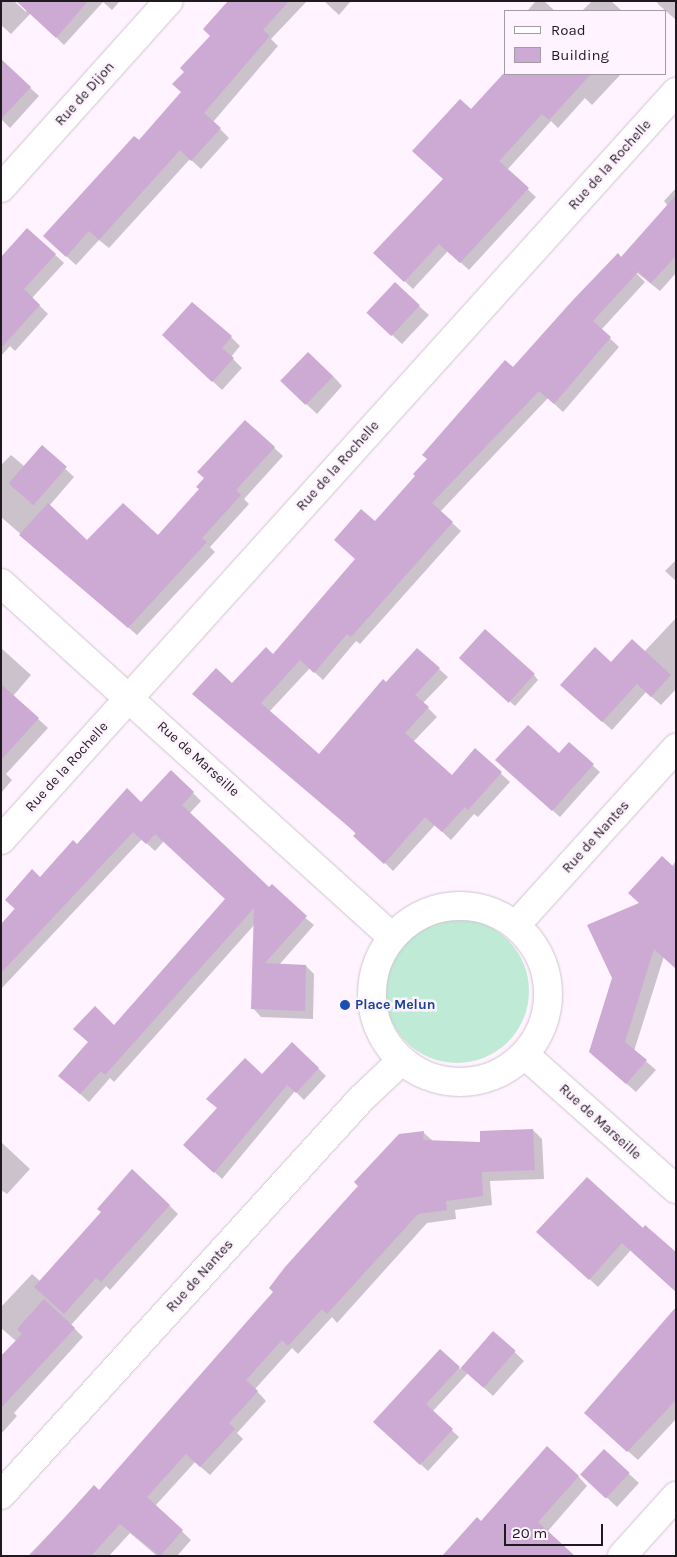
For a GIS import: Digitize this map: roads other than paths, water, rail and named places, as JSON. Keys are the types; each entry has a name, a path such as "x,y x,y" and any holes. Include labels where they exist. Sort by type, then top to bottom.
{"street":[{"name":"Rue de Dijon","path":"1,188 169,1"},
{"name":"Rue de la Rochelle","path":"1,840 676,92"},
{"name":"Rue de Marseille","path":"1,583 392,937"},
{"name":"Rue de Nantes","path":"516,926 676,748"},
{"path":"456,906 492,912 516,926 533,944 544,966 548,990 546,1016 538,1036 524,1055 498,1074 474,1081 448,1082 431,1077 401,1061 380,1031 374,1014 372,987 378,960 392,937 413,919 438,908 456,906"},
{"name":"Rue de Marseille","path":"524,1055 676,1189"},
{"name":"Rue de Nantes","path":"1,1495 361,1098 401,1061"},
{"path":"622,1556 676,1496"}],"place":[{"name":"Place Melun","path":"345,1005"}]}
